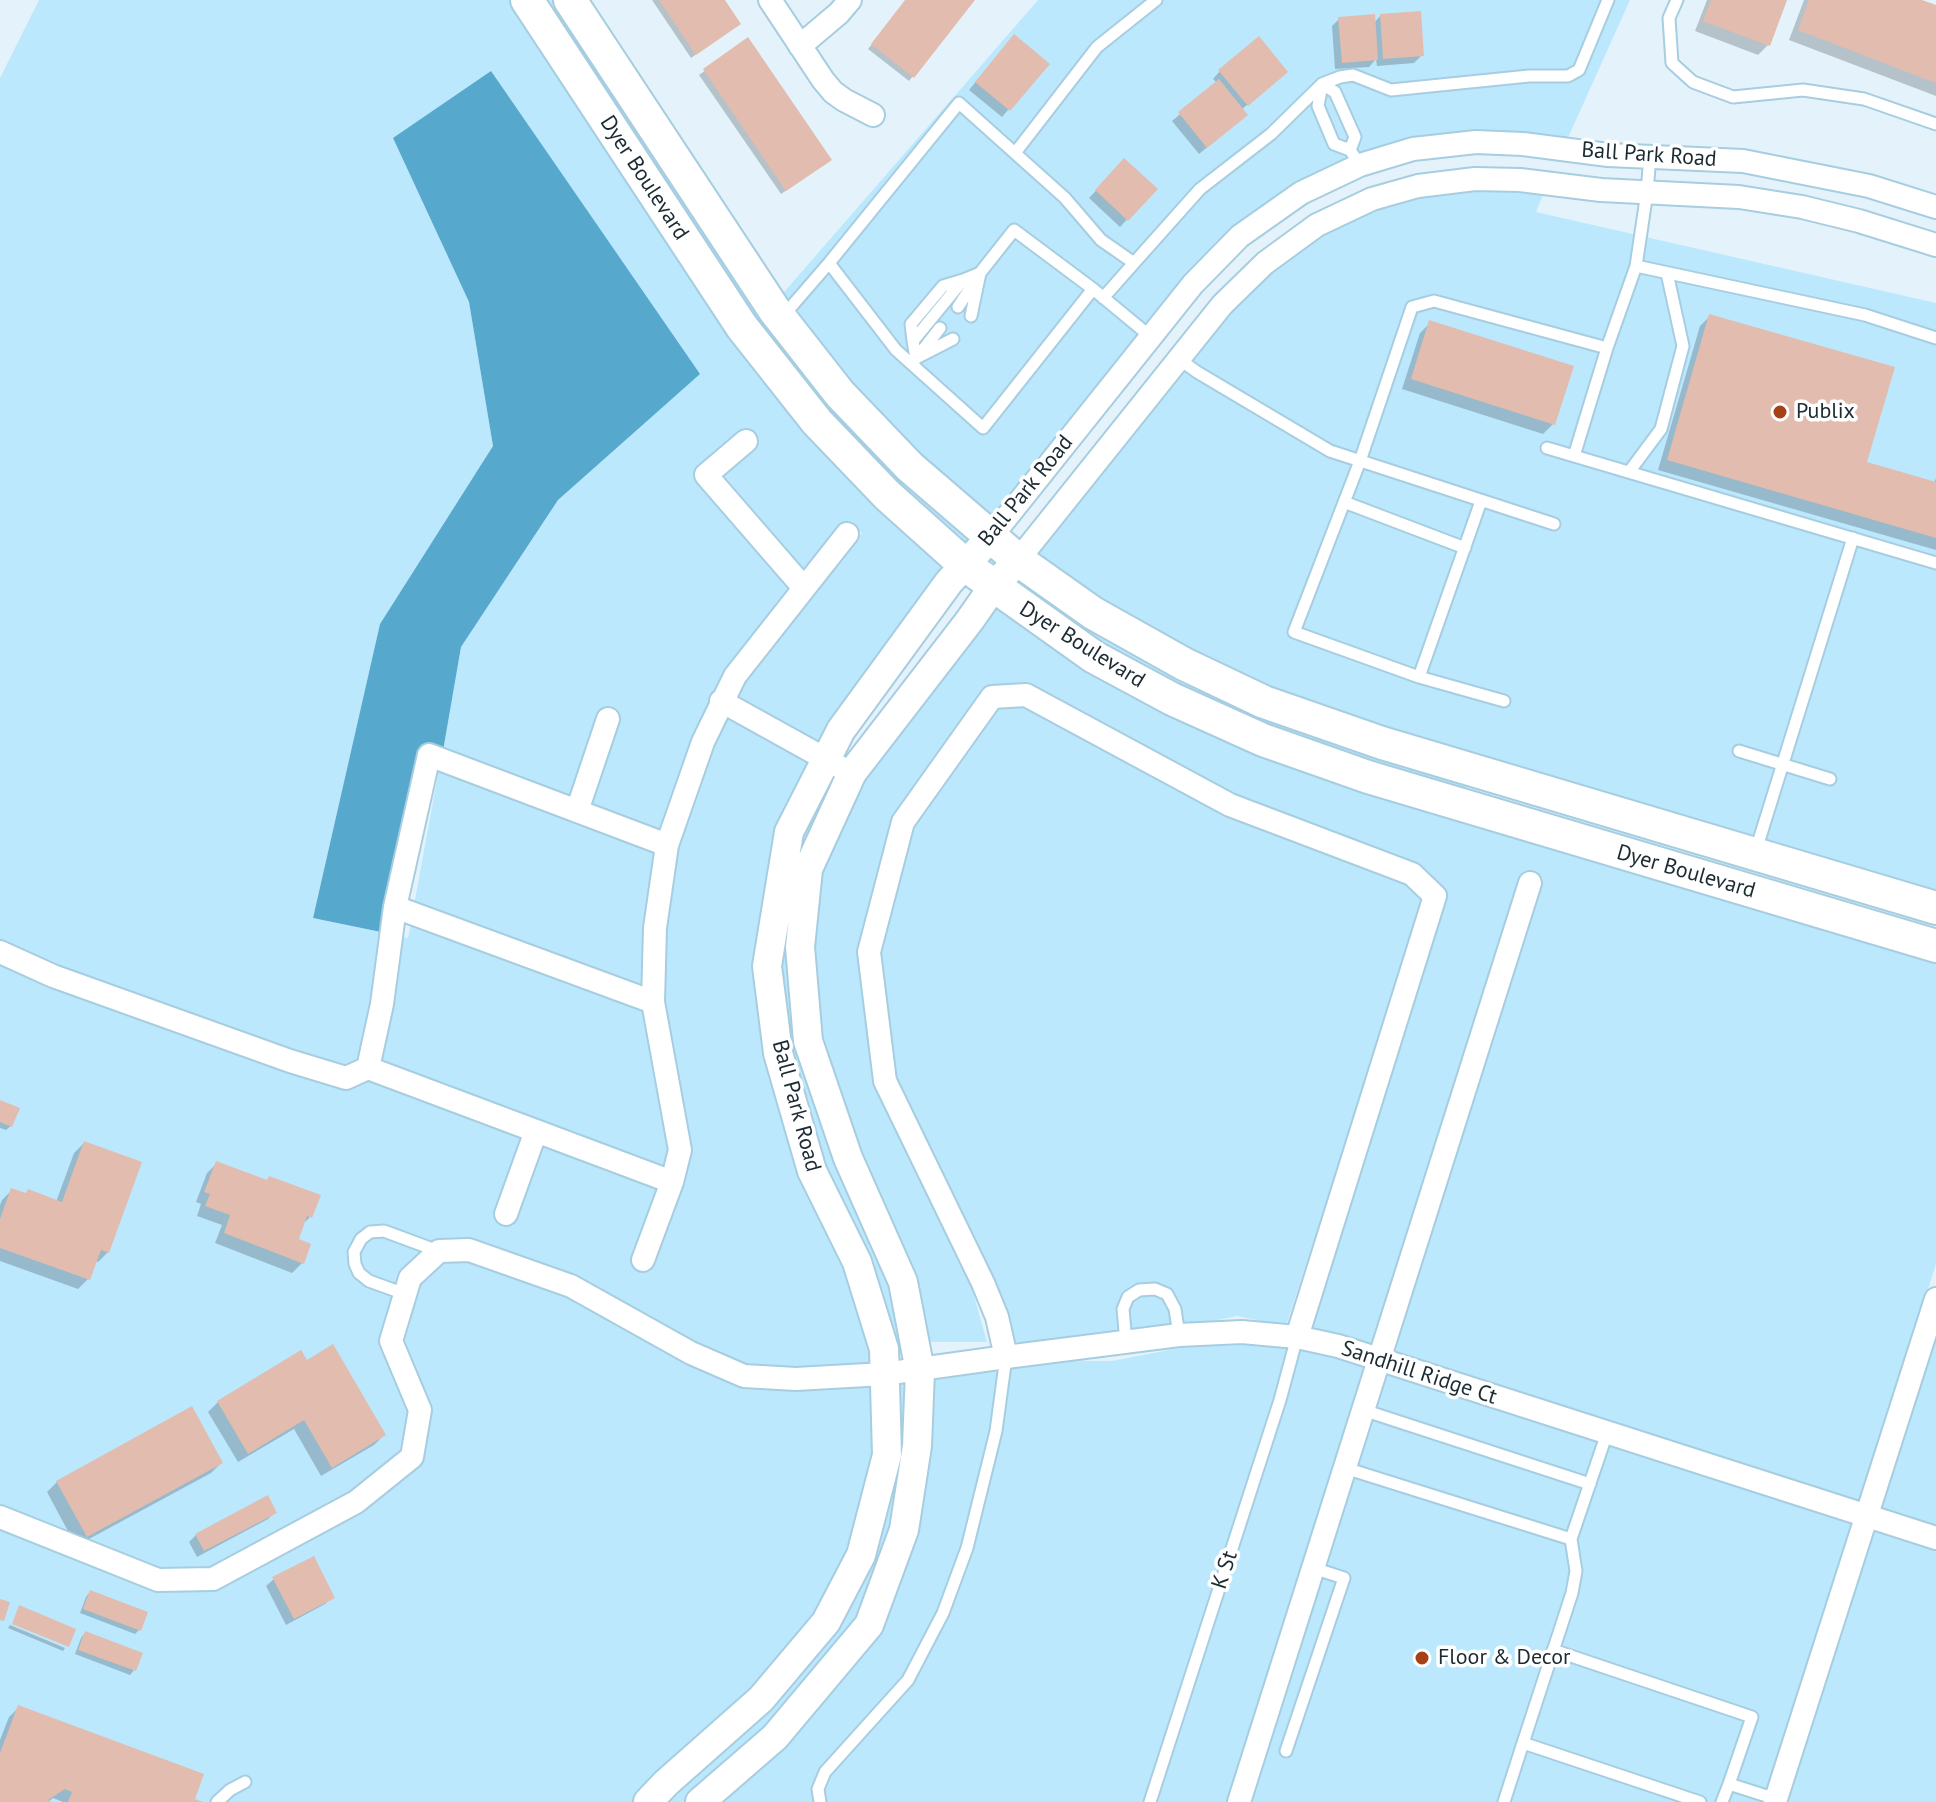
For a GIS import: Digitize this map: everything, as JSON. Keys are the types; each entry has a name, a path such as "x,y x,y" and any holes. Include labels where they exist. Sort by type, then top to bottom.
{"main road":[{"name":"Dyer Boulevard","path":"527,0 742,327 817,422 887,495 965,565 1094,657 1172,699 1263,740 1368,777 1936,946"},
{"name":"Dyer Boulevard","path":"570,0 781,318 840,394 910,467 1018,560 1093,613 1184,664 1264,702 1382,743 1936,908"},
{"path":"1433,797 1484,796 1705,862 1755,854"},
{"path":"1779,899 1789,887 1803,882 1936,922"}],"street":[{"path":"770,0 833,92 873,115"},
{"path":"800,46 850,0"},
{"name":"Ball Park Road","path":"648,1802 761,1699 826,1622 861,1555 887,1455 884,1349 857,1262 812,1171 778,1053 767,966 789,832 841,730 949,582 991,537 1193,284 1240,236 1355,157 1476,142 1523,144 1608,155 1743,161 1869,186 1936,207"},
{"path":"1355,157 1372,199"},
{"name":"Ball Park Road","path":"700,1802 775,1737 869,1625 904,1530 917,1446 920,1371 903,1282 848,1158 808,1041 800,947 808,869 852,773 993,587 1222,305 1265,263 1317,225 1372,199 1418,186 1475,179 1520,180 1601,190 1739,197 1802,207 1936,245"},
{"path":"1151,337 1179,359"},
{"path":"746,441 706,475 804,588"},
{"path":"643,1260 672,1182 680,1150 653,1002 655,928 667,845 703,742 735,676 847,534"},
{"path":"1006,1357 997,1317 983,1283 885,1081 869,952 903,822 992,697 1026,695 1230,805 1412,874 1435,896 1297,1337"},
{"path":"721,701 852,773"},
{"path":"577,811 608,719"},
{"path":"368,1068 382,1004 395,907 429,755 667,845"},
{"path":"1239,1802 1530,883"},
{"path":"395,907 653,1002"},
{"path":"0,952 53,976 290,1061 346,1078 368,1068 672,1182"},
{"path":"506,1214 536,1131"},
{"name":"Sandhill Ridge Ct","path":"439,1251 469,1250 571,1286 691,1353 744,1376 796,1379 920,1371 1179,1335 1242,1332 1297,1337 1338,1346 1936,1538"},
{"path":"0,1517 158,1580 213,1579 356,1502 412,1457 420,1410 391,1341 410,1278 439,1251"},
{"path":"1776,1800 1936,1299"}],"lane":[{"path":"1015,153 1097,47 1156,0"},
{"path":"1103,298 1200,189 1271,134 1322,84 1353,75 1391,90 1529,76 1568,76 1579,70 1608,0"},
{"path":"1677,0 1669,18 1672,63 1693,82 1733,97 1803,90 1864,99 1936,124"},
{"path":"1322,84 1318,106 1334,144 1355,157"},
{"path":"1322,84 1335,92 1355,137 1355,157"},
{"path":"781,318 959,103 1065,198 1101,240 1134,263"},
{"path":"1574,456 1636,266 1650,156"},
{"path":"964,312 980,273 1014,230 1151,337"},
{"path":"829,263 896,350 914,362 983,428 1093,289"},
{"path":"1636,266 1865,315 1936,338"},
{"path":"914,362 913,341 963,280 980,273"},
{"path":"1629,472 1661,429 1683,346 1667,273"},
{"path":"1504,701 1419,677 1294,632 1360,461 1412,307 1434,301 1607,348"},
{"path":"914,362 947,334"},
{"path":"1179,359 1330,451 1554,524"},
{"path":"1547,448 1936,563"},
{"path":"1419,677 1481,501"},
{"path":"1344,502 1465,548"},
{"path":"1755,854 1853,538"},
{"path":"1739,751 1830,779"},
{"path":"405,1294 369,1281 359,1273 354,1252 361,1239 370,1232 384,1231 439,1251"},
{"path":"1126,1342 1123,1309 1128,1297 1139,1290 1155,1289 1167,1294 1175,1309 1179,1335"},
{"name":"K St","path":"1150,1802 1280,1400 1297,1337"},
{"path":"820,1802 818,1789 825,1772 908,1680 943,1613 967,1548 996,1431 1006,1357"},
{"path":"1363,1410 1590,1484"},
{"path":"1504,1802 1572,1593 1576,1571 1571,1539 1607,1433"},
{"path":"1345,1468 1571,1539"},
{"path":"1286,1751 1344,1578 1313,1568"},
{"path":"1553,1650 1752,1717 1722,1802"},
{"path":"1523,1743 1700,1802"},
{"path":"217,1802 245,1782"},
{"path":"1729,1784 1776,1800"}],"shaded area":[{"path":"39,0 515,0 733,332 951,565 821,745 735,698 744,681 812,595 819,591 817,589 862,533 845,521 804,573 720,476 760,442 745,428 699,468 791,588 727,670 708,704 660,832 590,806 620,714 601,708 570,798 443,751 461,647 558,500 700,373 393,138 469,302 493,446 380,624 313,918 381,932 372,1002 358,1066 523,1136 494,1219 513,1226 543,1143 659,1187 631,1265 650,1272 685,1178 663,1004 665,930 677,847 727,715 812,762 757,966 873,1350 874,1365 795,1370 746,1367 437,1242 381,1338 410,1410 402,1452 349,1494 209,1569 159,1571 0,1507 0,78"},
{"path":"538,0 558,0 767,316 977,537 964,551 894,489 750,322"},
{"path":"1038,0 1630,0 1567,140 1411,140 1347,158 1184,278 989,522 917,461 778,299"},
{"path":"491,71 700,374 558,500 461,647 443,751 382,912 381,932 313,918 380,624 493,446 469,302 393,138"},
{"path":"1477,189 1544,192 1536,212 1936,303 1936,899 1385,734 1188,656 1032,559 1230,311 1273,270 1324,233 1376,208 1421,195"},
{"path":"1020,573 1487,787 1434,787 1176,691 1008,586"},
{"path":"996,600 1088,665 1936,956 1936,1264 1859,1504 1392,1354 1543,878 1524,871 1372,1347 1306,1330 1445,899 1234,796 990,688 894,816 859,952 875,1084 972,1289 987,1342 927,1342 818,1040 811,948 818,872 861,778"},
{"path":"1024,704 1407,881 1424,898 1286,1326 1237,1316 1109,1342 1008,1342 895,1079 879,953 913,826 998,707"},
{"path":"439,769 656,850 643,988 414,905"},
{"path":"831,772 839,776 790,947 893,1284 907,1347 894,1356 821,1168 788,1052 778,967 799,835"},
{"path":"411,923 643,1009 669,1149 664,1169 380,1063 402,937 408,938"},
{"path":"468,1259 567,1294 686,1361 874,1385 877,1453 851,1551 817,1617 753,1692 658,1775 634,1802 0,1802 0,1527 214,1588 419,1465 402,1341 419,1283 444,1261"},
{"path":"1936,1333 1936,1529 1879,1510"},
{"path":"1241,1336 1336,1355 1366,1365 1228,1802 715,1802 879,1629 929,1360 1112,1361"},
{"path":"908,1371 907,1444 894,1527 860,1620 767,1730 684,1802 662,1802 834,1628 895,1380"},
{"path":"1386,1372 1853,1522 1764,1802 1250,1802"},
{"path":"1873,1528 1936,1548 1936,1802 1786,1802"}],"building":[{"path":"659,0 725,0 741,24 696,55"},
{"path":"905,0 975,0 914,78 871,44"},
{"path":"1711,0 1787,0 1770,46 1703,21"},
{"path":"1809,0 1922,0 1936,5 1936,83 1798,30"},
{"path":"1421,11 1424,56 1383,59 1380,14"},
{"path":"1375,14 1378,60 1342,63 1338,17"},
{"path":"1014,34 1050,64 1010,111 975,82"},
{"path":"1259,36 1288,72 1248,106 1218,70"},
{"path":"748,37 832,160 786,191 703,69"},
{"path":"1219,79 1248,115 1207,148 1178,112"},
{"path":"1124,158 1158,189 1128,221 1095,190"},
{"path":"1709,314 1895,367 1867,462 1936,482 1936,538 1667,460"},
{"path":"1429,320 1574,366 1555,425 1411,379"},
{"path":"0,1100 20,1108 12,1127 0,1122"},
{"path":"84,1141 142,1162 109,1253 101,1250 90,1280 0,1248 0,1219 11,1188 26,1193 28,1189 62,1202"},
{"path":"216,1161 321,1195 312,1218 307,1216 299,1239 311,1244 304,1264 224,1233 230,1215 205,1206 210,1194 204,1192"},
{"path":"333,1344 386,1435 332,1468 304,1420 248,1454 217,1401 301,1350 307,1360"},
{"path":"192,1406 223,1463 87,1537 56,1481"},
{"path":"268,1495 277,1513 204,1551 195,1534"},
{"path":"314,1556 335,1598 294,1619 272,1577"},
{"path":"90,1590 148,1612 141,1631 83,1609"},
{"path":"0,1599 10,1602 4,1621 0,1620"},
{"path":"19,1605 76,1629 69,1647 12,1624"},
{"path":"85,1631 143,1653 136,1671 78,1650"},
{"path":"18,1705 204,1774 195,1799 203,1802 68,1802 72,1792 65,1789 48,1800 51,1802 0,1802 0,1753"}],"place":[{"name":"Publix","path":"1780,412"},
{"name":"Floor & Decor","path":"1422,1658"}]}
